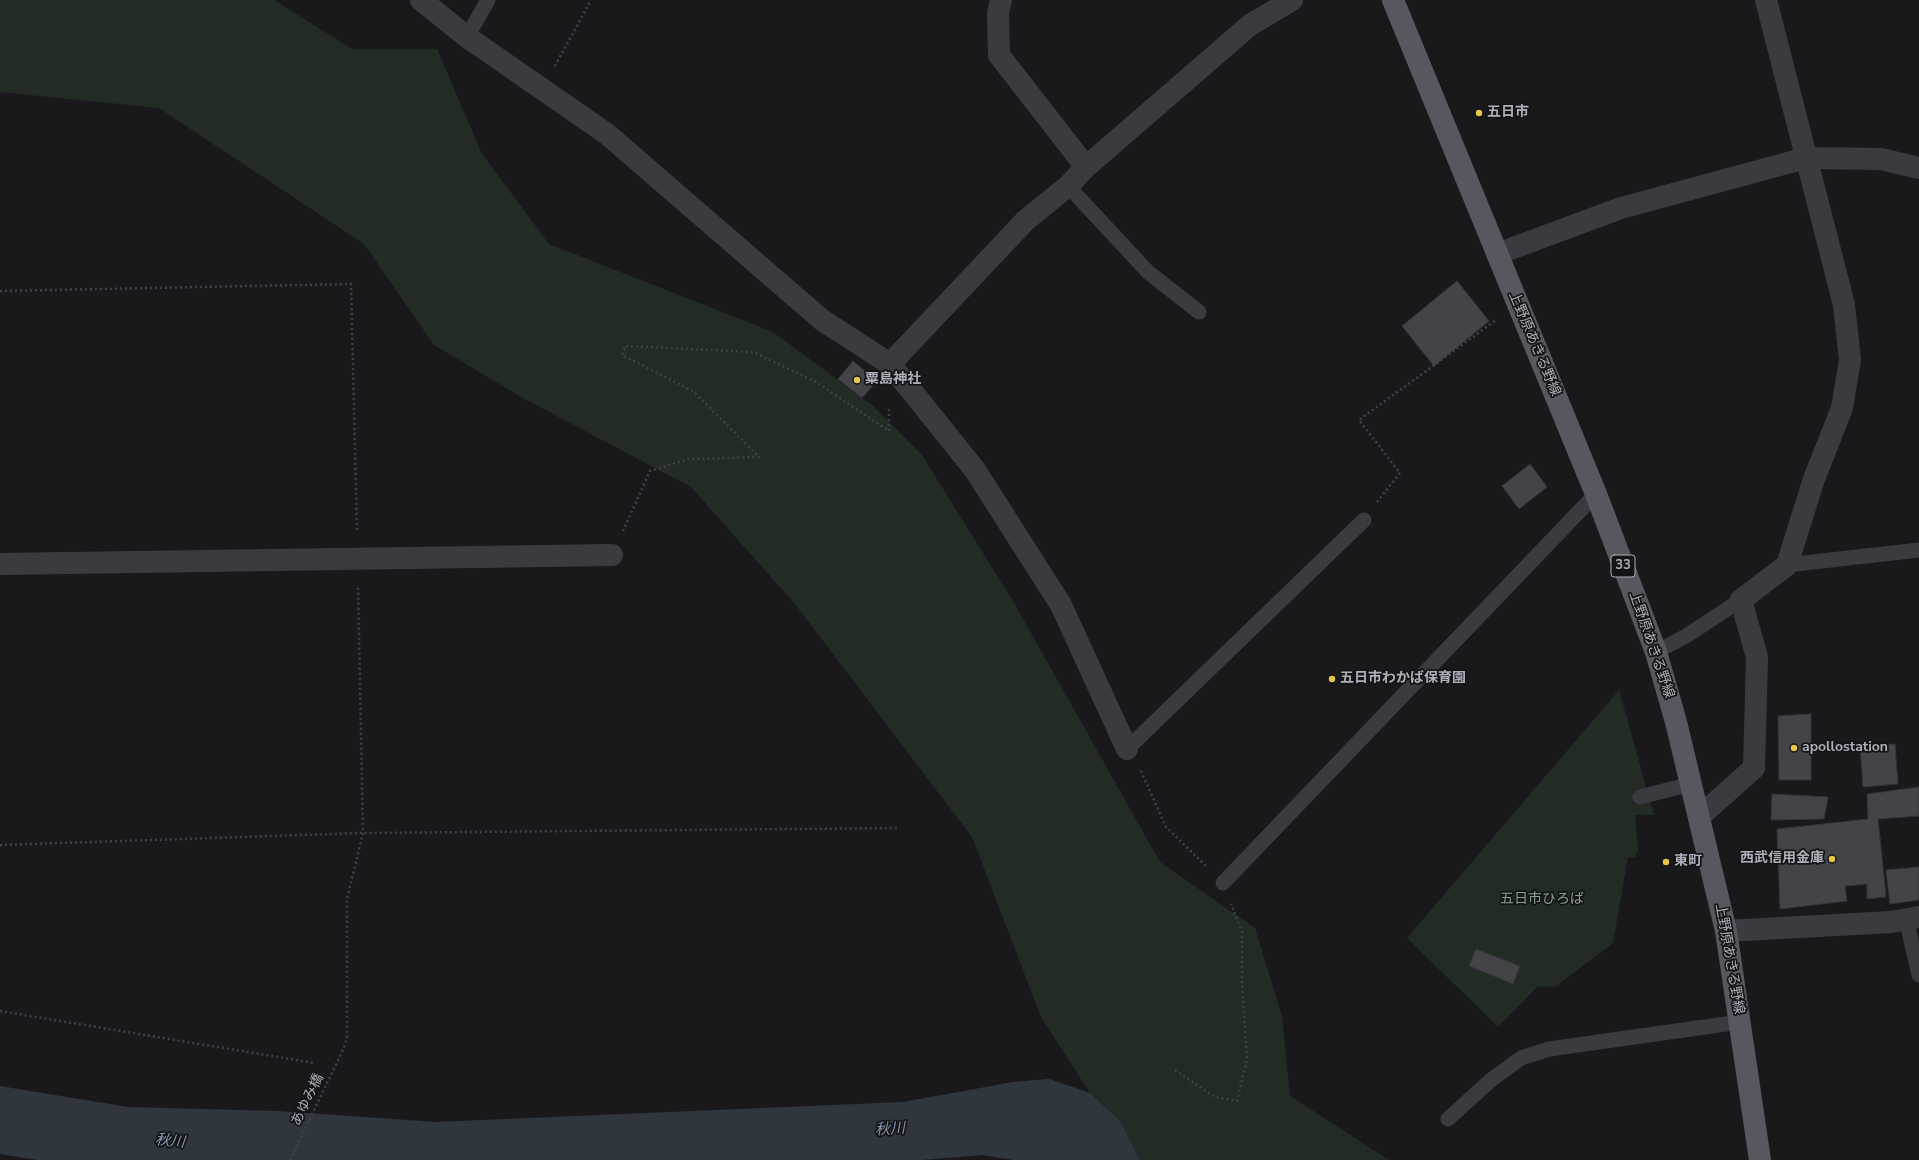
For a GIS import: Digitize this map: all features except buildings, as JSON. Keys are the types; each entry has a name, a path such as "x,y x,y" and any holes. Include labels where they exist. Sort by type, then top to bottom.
{"main road":[{"name":"上野原あきる野線","path":"1394,0 1496,254 1596,494 1656,652 1676,722 1726,932 1760,1160"}],"street":[{"path":"421,0 467,36 607,134 822,320 890,364 975,470 1061,605 1127,749"},
{"path":"1001,0 998,14 999,55 1086,167"},
{"path":"890,364 1026,220 1068,186 1086,167 1250,26 1292,0"},
{"path":"1699,816 1754,768 1757,657 1741,600 1787,565 1814,479 1842,408 1850,360 1844,305 1766,0"},
{"path":"1496,254 1621,208 1806,158 1881,159 1919,168"},
{"path":"0,564 612,556"},
{"path":"1726,932 1891,922 1913,918"}],"lane":[{"path":"467,36 488,0"},
{"path":"1068,186 1148,272 1199,312"},
{"path":"1224,883 1596,494"},
{"path":"1127,749 1364,520"},
{"path":"1787,565 1919,550"},
{"path":"1656,652 1686,636 1741,600"},
{"path":"1640,797 1691,784"},
{"path":"1913,918 1919,975"},
{"path":"1448,1119 1491,1080 1521,1058 1549,1049 1740,1022"}],"path":[{"path":"543,88 591,0"},
{"name":"あゆみ橋","path":"0,291 351,284 363,833 347,899 347,1037 344,1048 290,1160"},
{"path":"1364,520 1400,472 1359,420 1517,304"},
{"path":"612,556 650,471 689,459 759,457 693,391 622,355 625,346 753,352 816,382 889,431 890,364"},
{"path":"1127,749 1141,772 1166,827 1224,883 1242,932 1242,985 1247,1059 1237,1101 1216,1097 1175,1070"},
{"path":"0,845 363,833 900,828"},
{"path":"0,1011 314,1063"}],"green space":[{"path":"0,0 274,0 352,49 437,49 482,154 549,244 773,332 873,406 922,455 1014,603 1160,862 1255,928 1282,1016 1290,1096 1389,1160 1140,1160 1121,1122 1090,1093 1041,1017 972,837 795,604 691,487 523,398 434,345 364,244 159,108 0,92"},
{"name":"五日市ひろば","path":"1619,690 1654,815 1635,815 1638,850 1635,857 1628,857 1613,943 1555,987 1538,986 1498,1027 1407,938"}],"water":[{"name":"秋川","path":"1049,1079 1090,1093 1121,1122 1140,1160 1013,1160 983,1155 921,1160 38,1160 0,1154 0,1086 128,1107 277,1111 436,1122 903,1102 1013,1082"}],"place":[{"name":"五日市","path":"1479,113"},
{"name":"粟島神社","path":"857,380"},
{"name":"五日市わかば保育園","path":"1332,679"},
{"name":"apollostation","path":"1794,748"},
{"name":"西武信用金庫","path":"1832,859"},
{"name":"東町","path":"1666,862"}]}
